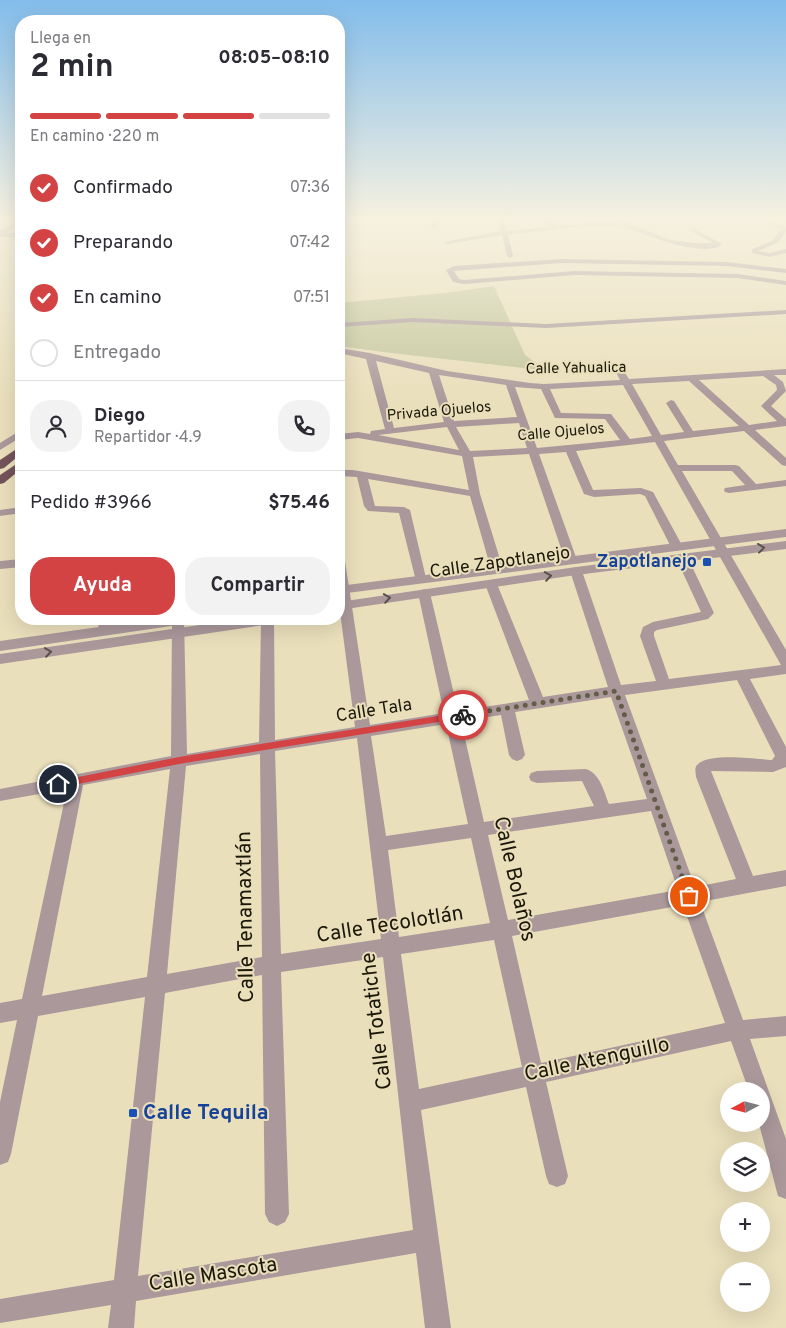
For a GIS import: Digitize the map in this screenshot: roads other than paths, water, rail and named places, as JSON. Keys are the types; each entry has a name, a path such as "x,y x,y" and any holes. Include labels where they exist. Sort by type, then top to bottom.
{"highway":[{"path":"0,466 15,454"},
{"path":"0,481 15,469"}],"street":[{"path":"456,280 476,280"},
{"path":"764,280 786,283"},
{"path":"345,327 410,324 590,328 786,314"},
{"name":"Calle Yahualica","path":"345,352 433,371 510,384 544,387 623,377 690,377 786,372"},
{"path":"370,356 390,431"},
{"path":"433,371 450,424 467,454 475,494 497,569"},
{"path":"765,373 780,384 782,390 766,406 786,423"},
{"path":"623,377 786,662"},
{"path":"690,377 786,462"},
{"path":"510,384 616,691 756,1082"},
{"path":"544,387 558,416 608,416 627,442"},
{"path":"672,403 690,434"},
{"name":"Privada Ojuelos","path":"358,435 450,424 522,420"},
{"name":"Calle Ojuelos","path":"345,436 358,435 467,454 570,449 786,423"},
{"path":"1,446 15,436"},
{"path":"570,449 588,492 594,494 641,491 649,494 680,552 708,613 703,616 653,626 648,630 647,636 664,685"},
{"path":"675,468 735,468 753,487"},
{"path":"345,474 475,494"},
{"path":"362,475 372,509 404,510 420,578"},
{"path":"729,490 786,483"},
{"path":"0,513 15,511"},
{"name":"Calle Zapotlanejo","path":"721,547 786,533"},
{"name":"Calle Zapotlanejo","path":"345,597 424,593 491,584 573,566 721,547 786,545"},
{"path":"0,565 15,564"},
{"name":"Calle Zapotlanejo","path":"345,596 420,578 497,569 573,566"},
{"path":"491,584 538,703"},
{"name":"Calle Bolaños","path":"424,593 557,1176"},
{"name":"Calle Totatiche","path":"345,615 364,731 379,844 390,948 438,1328"},
{"path":"0,646 105,625"},
{"path":"0,659 165,625"},
{"path":"121,1328 179,761 180,625"},
{"name":"Calle Tenamaxtlán","path":"269,625 267,747 270,965 277,1214"},
{"name":"Calle Tala","path":"1,798 179,761 616,691 786,669"},
{"path":"741,675 783,756 782,763 773,766 710,764 703,769 704,776 748,884"},
{"path":"507,708 517,754"},
{"path":"537,777 586,775 592,782 604,812"},
{"path":"0,1154 76,781"},
{"path":"379,844 656,804"},
{"name":"Calle Tecolotlán","path":"0,1013 270,965 501,930 786,878"},
{"name":"Calle Atenguillo","path":"409,1102 738,1030 786,1026"},
{"path":"770,1124 778,1148 786,1188"},
{"name":"Calle Mascota","path":"0,1311 426,1240"}],"place":[{"name":"Zapotlanejo","path":"707,562"},
{"name":"Calle Tequila","path":"133,1113"}]}
